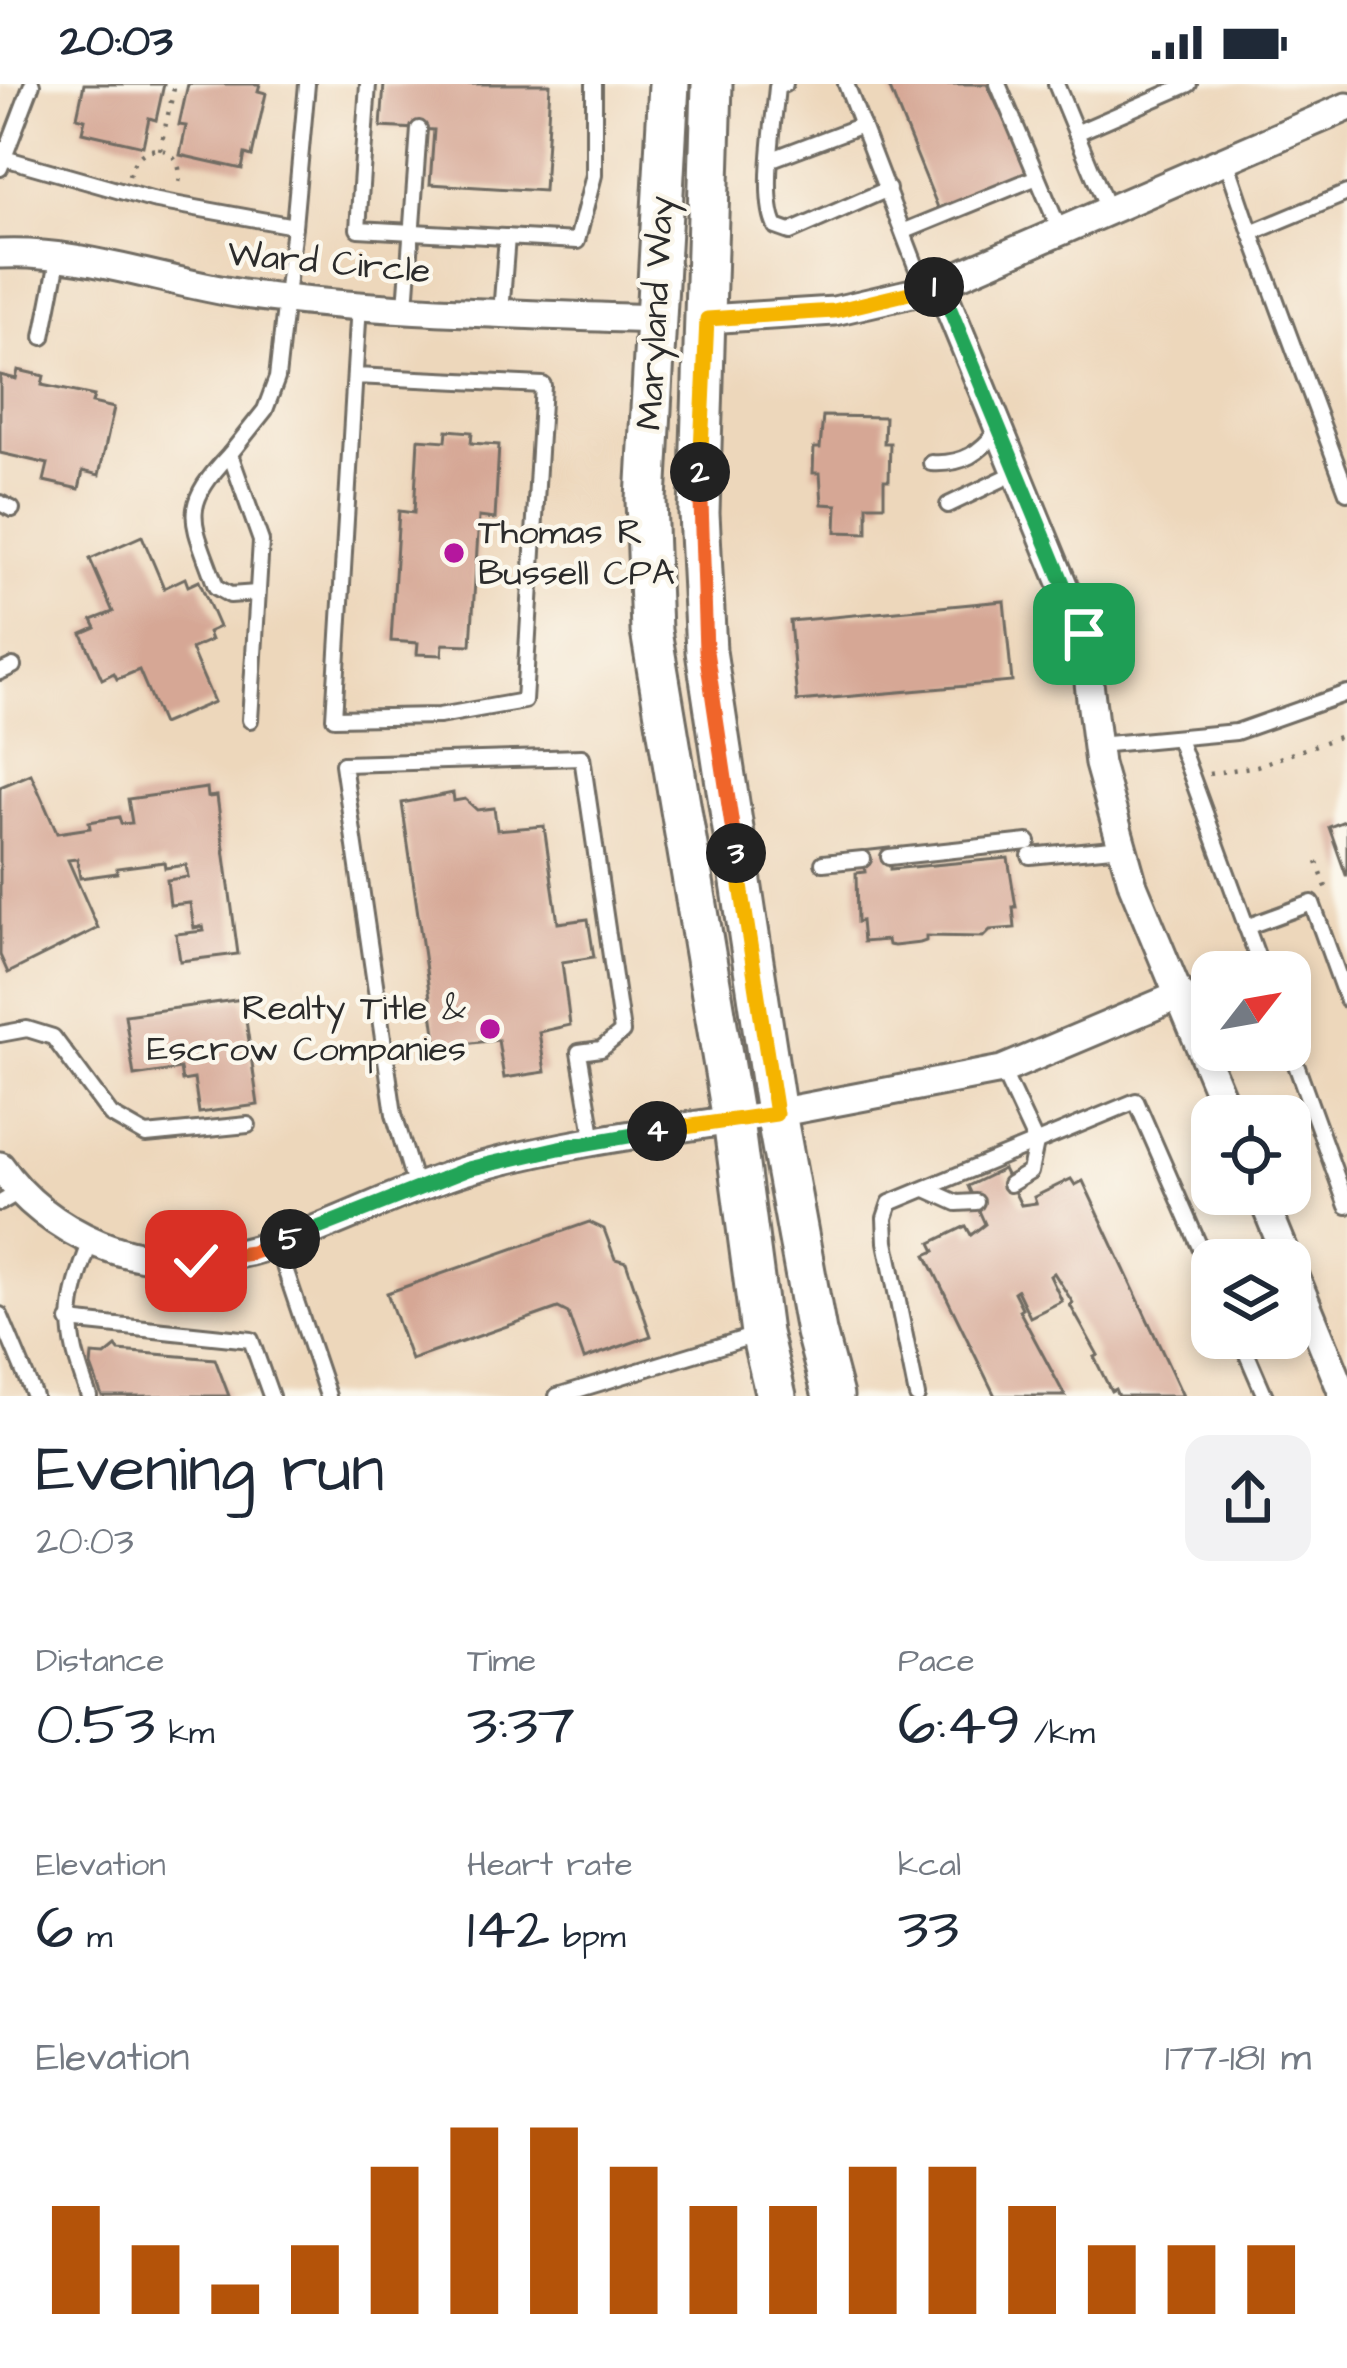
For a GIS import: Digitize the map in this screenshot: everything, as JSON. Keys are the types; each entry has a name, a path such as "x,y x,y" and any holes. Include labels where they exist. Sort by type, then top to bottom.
{"main road":[{"name":"Maryland Way","path":"669,84 646,500 651,631 733,1120 761,1333 776,1396"},
{"name":"Maryland Way","path":"712,84 699,512 706,651 776,1114 816,1332 833,1396"},
{"path":"655,319 707,319"},
{"path":"733,1120 776,1114"}],"street":[{"path":"707,319 834,311 933,288 1347,107"},
{"name":"Ward Circle","path":"0,254 59,255 224,291 287,298 655,319"},
{"path":"933,288 999,429 1084,634 1097,745 1132,885 1221,1095"},
{"path":"776,1114 1002,1070 1180,994"},
{"path":"0,1166 10,1198 91,1241 166,1261 222,1259 277,1245 468,1169 594,1141 733,1120"},
{"path":"1311,1334 1344,1396"}],"lane":[{"path":"32,84 2,163 174,204 294,226"},
{"path":"257,593 230,596 216,587 193,520 199,490 273,394 307,84"},
{"path":"368,84 358,229 577,242 594,175 594,84"},
{"path":"785,84 777,87 770,214 783,231 887,189"},
{"path":"846,84 904,231 933,288"},
{"path":"998,84 1060,231"},
{"path":"1056,84 1108,210"},
{"path":"1076,133 1189,84"},
{"path":"772,159 862,125"},
{"path":"406,307 419,129"},
{"path":"1225,158 1347,492"},
{"path":"904,231 1037,177"},
{"path":"1251,233 1347,193"},
{"path":"501,313 507,238"},
{"path":"43,338 59,255"},
{"path":"355,376 543,386 524,701 439,716 334,718 358,304"},
{"path":"931,463 970,457 999,429"},
{"path":"230,454 262,541 250,720"},
{"path":"948,505 1017,472"},
{"path":"1097,745 1258,726 1347,693"},
{"path":"1178,739 1255,951"},
{"path":"416,1188 394,1114 344,764 582,757 622,1032 601,1049 579,1052 594,1141"},
{"path":"889,856 1122,847"},
{"path":"823,863 863,859"},
{"path":"1246,927 1312,903 1347,1000"},
{"path":"0,1034 27,1029 53,1037 111,1115 146,1135 248,1124"},
{"path":"1002,1070 1036,1143 1030,1172 1010,1184"},
{"path":"1298,1071 1347,1206"},
{"path":"917,1396 885,1218 890,1203 1136,1101 1196,1239"},
{"path":"926,1189 957,1203 976,1202"},
{"path":"89,1396 75,1359 69,1322 73,1288 91,1241"},
{"path":"277,1245 328,1396"},
{"path":"0,1315 34,1396"},
{"path":"69,1322 250,1340 271,1396"},
{"path":"557,1396 761,1333"},
{"path":"1249,1359 1265,1396"}],"path":[{"path":"160,150 175,84"},
{"path":"125,193 133,161 144,151 160,150 171,155 180,170 174,204"},
{"path":"1192,776 1248,769 1347,734"}],"shaded area":[{"path":"0,84 1347,84 1347,1396 0,1396"}],"building":[{"path":"84,84 164,84 156,120 149,118 143,146 82,132 85,119 77,117"},
{"path":"188,84 260,84 258,91 266,93 252,156 245,154 242,169 180,155 186,126 179,125"},
{"path":"384,84 550,84 544,191 430,184 434,130 381,127"},
{"path":"888,84 987,84 1029,172 939,210"},
{"path":"18,370 44,376 42,385 94,396 92,403 114,408 99,475 83,471 79,489 44,481 48,464 0,453 0,375 16,379"},
{"path":"823,416 885,417 889,480 884,480 884,505 867,505 867,533 836,532 837,505 822,504 820,473 813,473"},
{"path":"447,430 472,432 471,443 499,445 495,519 479,517 471,645 443,644 442,655 417,654 418,643 391,641 399,511 414,513 418,439 446,441"},
{"path":"142,536 164,588 185,578 188,586 199,581 219,627 208,632 211,640 191,649 214,702 162,724 139,670 102,679 82,634 96,628 92,620 113,612 90,559"},
{"path":"1004,601 1012,682 797,701 790,621"},
{"path":"31,774 57,833 119,817 121,824 132,823 128,799 207,788 208,797 217,796 238,954 180,961 176,934 204,931 203,926 194,928 190,903 170,905 167,880 188,877 186,865 165,868 164,862 80,878 77,859 68,860 98,928 8,973 0,955 0,787"},
{"path":"453,793 454,801 465,799 477,810 494,808 497,830 544,826 558,923 588,919 594,957 562,962 570,1025 539,1032 545,1072 504,1078 498,1040 437,1047 402,803"},
{"path":"1347,820 1347,875 1346,875 1329,827"},
{"path":"889,848 890,869 1008,858 1015,928 990,930 983,937 926,936 920,943 894,946 887,940 863,942 861,921 857,922 856,873 865,872 862,851"},
{"path":"243,999 258,1105 199,1113 194,1079 182,1081 180,1069 134,1076 125,1015"},
{"path":"1003,1169 1021,1205 1036,1203 1034,1197 1071,1179 1075,1185 1083,1181 1183,1396 1118,1396 1115,1389 1111,1391 1073,1303 1054,1273 1050,1276 1062,1301 1030,1317 1017,1290 1014,1292 1065,1396 995,1396 926,1255 935,1251 931,1243 966,1226 971,1235 985,1224 968,1186"},
{"path":"589,1222 604,1229 615,1259 626,1262 651,1336 584,1359 568,1313 558,1308 411,1360 387,1293"},
{"path":"116,1347 119,1351 215,1359 229,1396 102,1396 92,1355 105,1356"}],"place":[{"name":"Thomas R Bussell CPA","path":"454,553"},
{"name":"Realty Title & Escrow Companies","path":"490,1029"}],"route":[{"path":"196,1261 277,1245 468,1169 594,1141 776,1114 706,651 699,512 707,319 834,311 940,285 1084,634"}]}
